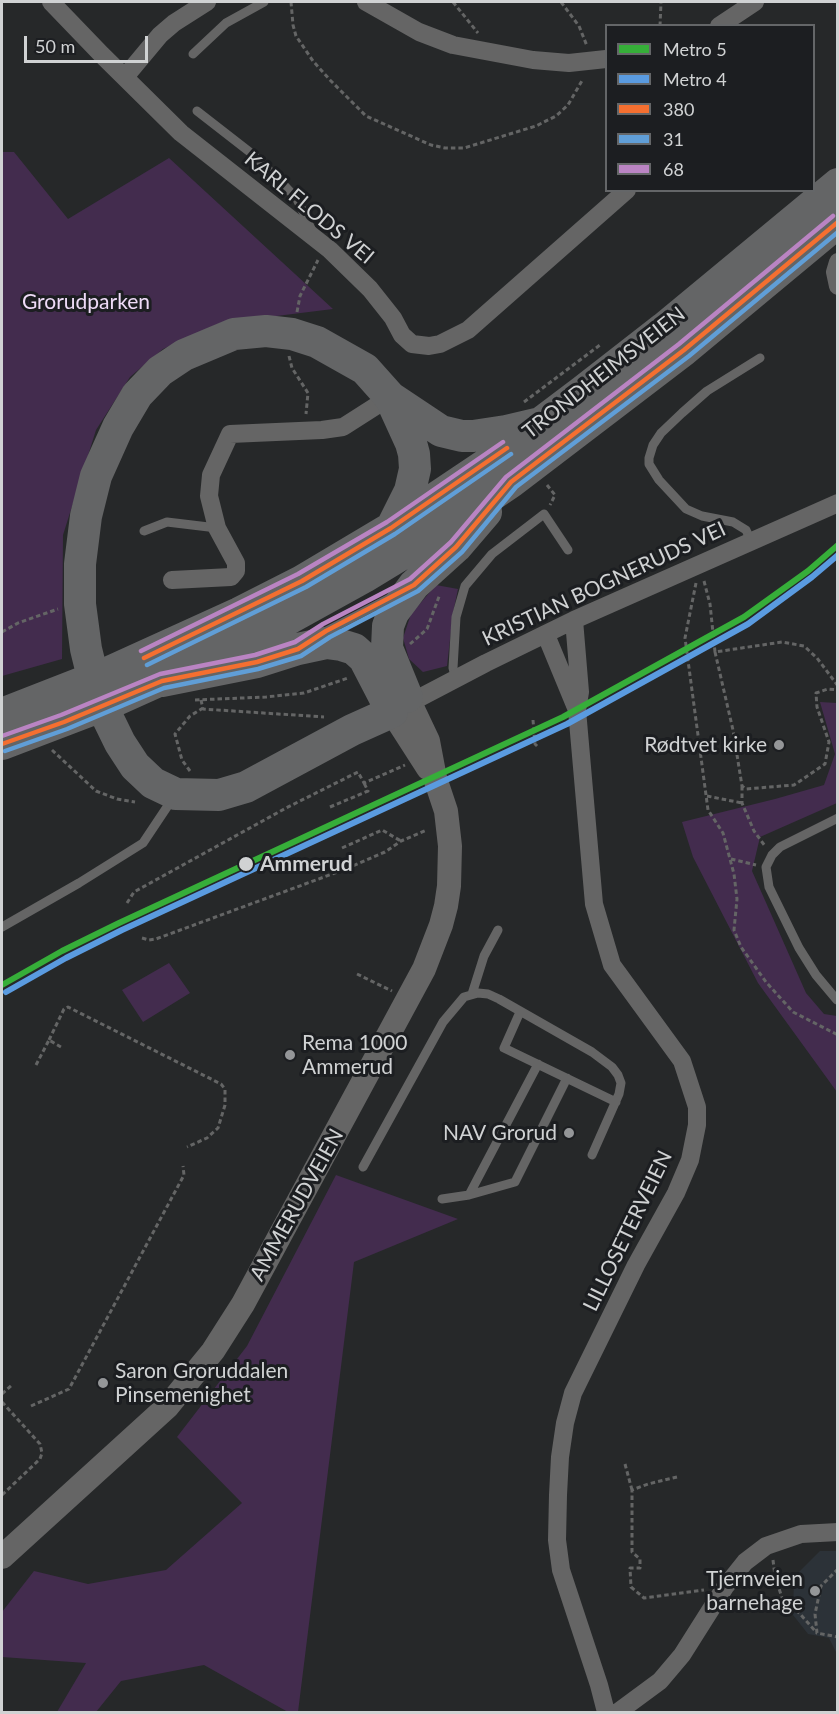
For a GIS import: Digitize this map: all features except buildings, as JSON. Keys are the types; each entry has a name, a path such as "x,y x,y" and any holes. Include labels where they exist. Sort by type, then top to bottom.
{"highway":[{"name":"TRONDHEIMSVEIEN","path":"2,744 56,722 149,676 272,597 392,528 485,465 540,423 664,327 837,184"},
{"name":"TRONDHEIMSVEIEN","path":"149,676 252,639 354,583 433,535 525,486 837,222"},
{"path":"401,707 352,730 246,787 219,795 184,784 153,783 135,766 120,743 98,698 86,649 80,604 80,564 86,516 96,476 118,427 137,395 160,371 184,355 234,334 266,331 292,334 317,342 365,369 390,397 441,431 462,436 506,431 540,423"},
{"path":"390,397 411,443 415,469 410,491 392,528"},
{"path":"401,707 387,648 387,637 393,613 428,588 456,547 525,486"},
{"path":"149,676 257,662 326,643 354,649 364,658 401,707"},
{"name":"TRONDHEIMSVEIEN","path":"2,714 56,722"}],"street":[{"name":"KARL FLODS VEI","path":"51,2 181,133 320,242 375,295 407,341 421,346 429,346 454,338 468,330 625,192"},
{"path":"125,77 160,35 207,2"},
{"path":"366,2 419,32 453,45 533,60 569,63 605,60"},
{"path":"723,24 750,12"},
{"path":"837,262 837,286"},
{"path":"172,580 231,577 236,571 236,563 217,528 209,496 210,475 230,434 343,427 390,397"},
{"name":"KRISTIAN BOGNERUDS VEI","path":"401,707 574,620 837,502"},
{"name":"LILLOSETERVEIEN","path":"574,620 580,692 577,710 594,904 612,965 682,1061 697,1107 697,1125 690,1160 676,1193 636,1265 573,1393 565,1423 560,1457 557,1540 572,1604 600,1685 606,1713"},
{"name":"LILLOSETERVEIEN","path":"546,635 577,710"},
{"name":"AMMERUDVEIEN","path":"2,1557 168,1406 201,1367 243,1304 412,992 437,936 446,906 450,866 446,811 435,778 428,741 401,707"},
{"path":"618,1713 660,1681 682,1655 725,1587 745,1562 773,1543 801,1534 837,1532"}],"lane":[{"path":"194,54 226,23 264,2"},
{"path":"197,111 251,153 283,184 297,199 320,242"},
{"path":"751,541 746,530 741,526 733,522 702,516 686,508 659,480 649,464 649,458 653,445 661,433 682,413 707,391 760,358"},
{"path":"456,680 453,669 456,617 465,586 492,554 544,514 568,550"},
{"path":"144,531 167,522 217,528"},
{"path":"298,649 326,631 428,588"},
{"path":"2,927 143,843 184,784"},
{"path":"837,818 780,847 772,855 766,867 769,887 793,938 816,975 837,1000"},
{"path":"472,994 484,956 498,930"},
{"path":"363,1167 443,1022 464,997 472,994 488,994 591,1052 612,1067 618,1075 621,1083 616,1102 592,1155"},
{"path":"520,1012 504,1048 616,1102"},
{"path":"468,1195 538,1064"},
{"path":"442,1199 454,1199 515,1182 567,1078"}],"path":[{"path":"291,2 293,26 302,46 313,61 366,116 408,136 445,148 465,148 536,126 556,116 568,105 581,85 588,61 585,38 561,2"},
{"path":"453,2 478,32 483,51"},
{"path":"660,24 661,2"},
{"path":"295,320 300,296 320,242"},
{"path":"288,352 292,368 308,393 305,431"},
{"path":"525,486 547,484 555,478"},
{"path":"544,514 555,495 547,484"},
{"path":"696,575 685,639 708,810 723,833 731,860 737,899 734,930 741,947 766,982 793,1012 837,1035"},
{"path":"702,577 710,604 715,652 733,730 742,786 742,803 754,831 772,855"},
{"path":"405,647 427,628 428,588"},
{"path":"2,632 18,623 61,608"},
{"path":"715,652 782,642 804,646 817,658 837,688 816,693 817,707 829,742 825,764 795,784 746,789 742,786"},
{"path":"191,700 304,693 355,675"},
{"path":"201,700 203,709"},
{"path":"184,784 182,760 176,734 190,716 203,709 326,717"},
{"path":"533,720 535,744 538,747"},
{"path":"56,722 96,791 117,799 135,802"},
{"path":"364,783 409,764"},
{"path":"127,903 134,892 286,808 358,772 368,791 330,807"},
{"path":"706,796 742,803"},
{"path":"142,938 156,939 321,878 385,852 432,828"},
{"path":"342,848 382,830 401,842"},
{"path":"731,860 766,867"},
{"path":"357,974 396,993"},
{"path":"36,1065 64,1009 68,1007 221,1084 225,1089 225,1105 218,1128 207,1138 187,1147"},
{"path":"49,1040 61,1047"},
{"path":"31,1406 69,1389 184,1175 183,1166"},
{"path":"2,1394 12,1385"},
{"path":"2,1402 40,1444 42,1452 40,1460 2,1495"},
{"path":"625,1464 632,1490 632,1552 640,1559 640,1568 630,1568 631,1587 644,1598 725,1587"},
{"path":"632,1490 677,1477"},
{"path":"773,1543 775,1576 784,1604 792,1605 817,1633 837,1638"},
{"path":"817,1633 815,1614 821,1586 837,1569"}],"shaded area":[{"name":"Tjernveien barnehage","path":"820,1551 837,1551 837,1654 829,1638 808,1634 793,1615 794,1577"}],"green space":[{"name":"Grorudparken","path":"2,152 14,152 68,219 169,158 333,309 220,323 163,349 130,377 96,430 63,535 62,659 2,676"},
{"path":"436,585 458,589 447,666 423,672 409,659 403,638 411,614"},
{"path":"820,702 837,703 837,803 760,837 752,871 806,993 824,1014 837,1016 837,1092 758,983 693,857 682,822 824,785 835,754"},
{"path":"169,963 190,993 143,1022 122,990"},
{"path":"336,1175 458,1219 354,1262 298,1712 288,1712 204,1665 121,1681 96,1712 57,1712 86,1663 2,1657 2,1612 34,1571 88,1584 166,1570 242,1503 177,1437 247,1346"}],"metro line":[{"name":"5","path":"2,985 62,951 119,923 563,717 744,617 808,571 838,545"},
{"name":"4","path":"6,992 122,930 567,724 748,624 838,555"}],"transit line":[{"name":"68","path":"2,736 61,715 160,674 255,655 295,642 323,624 410,579 451,542 506,477 679,344 833,216"},
{"name":"380","path":"2,744 64,722 162,681 257,662 298,649 326,631 414,585 456,547 511,482 684,350 838,222"},
{"name":"31","path":"5,751 67,729 164,688 258,669 301,656 330,637 418,591 462,552 516,487 689,356 838,232"},
{"name":"68","path":"141,651 298,574 387,522 503,442"},
{"name":"380","path":"144,658 302,581 391,528 507,448"},
{"name":"31","path":"147,665 306,587 395,534 511,454"}],"place":[{"name":"Rødtvet kirke","path":"779,745"},
{"name":"Ammerud","path":"246,864"},
{"name":"Rema 1000 Ammerud","path":"290,1055"},
{"name":"NAV Grorud","path":"569,1133"},
{"name":"Saron Groruddalen Pinsemenighet","path":"103,1383"},
{"name":"Tjernveien barnehage","path":"815,1591"}]}
